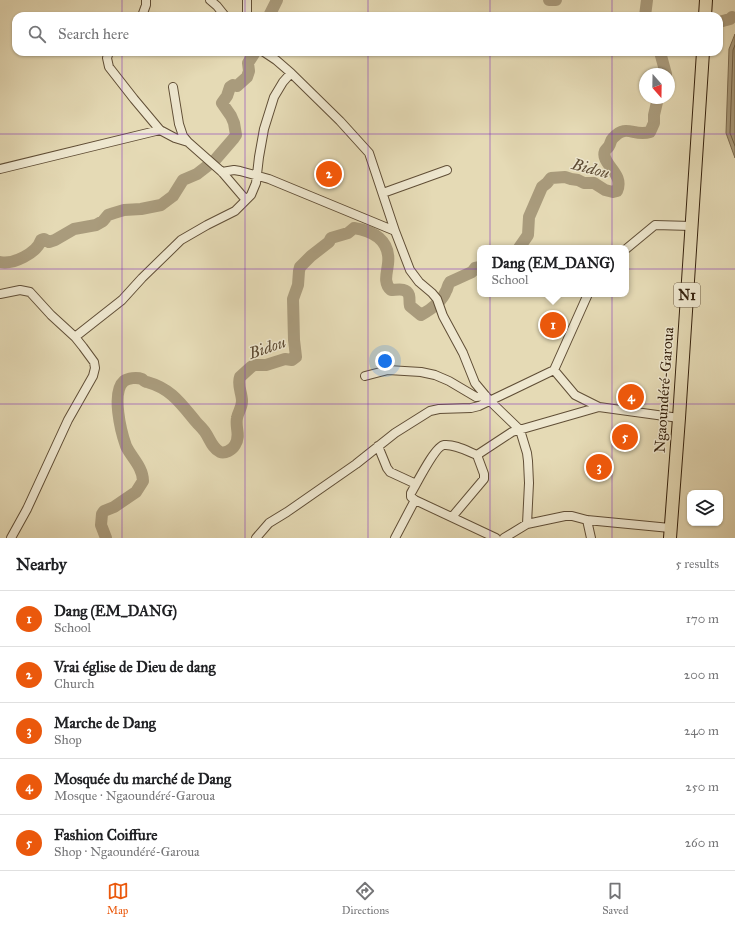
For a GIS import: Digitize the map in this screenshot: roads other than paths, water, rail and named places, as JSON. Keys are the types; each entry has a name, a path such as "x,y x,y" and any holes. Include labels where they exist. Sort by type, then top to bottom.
{"highway":[{"path":"705,12 706,0"},
{"name":"Ngaoundéré-Garoua","path":"670,533 704,56"}],"street":[{"path":"143,12 146,0"},
{"path":"210,0 218,6 222,12"},
{"path":"247,0 247,12"},
{"path":"108,56 109,67 160,130 175,138 188,142"},
{"path":"270,56 291,73 340,121 368,152 410,270 419,282 432,293 438,303 443,316 463,353 475,383 520,430 528,461 529,483 527,524"},
{"path":"75,338 122,300 181,240 235,211 251,196 258,176 259,156 264,130 274,97 283,82 291,73"},
{"path":"173,88 180,131 188,142 222,172 246,200"},
{"path":"0,169 160,130"},
{"path":"222,172 234,170 269,179 395,231"},
{"path":"383,193 447,170"},
{"path":"629,247 655,225 691,226"},
{"path":"0,294 20,290 30,292 75,338 94,362 95,368 93,376 68,420 30,502 11,538"},
{"path":"256,538 269,523 356,464 378,446 430,411 439,409 471,408 488,398 554,370 587,297"},
{"path":"364,376 388,370 421,372 435,375 449,381 476,397 488,398"},
{"path":"554,370 575,395 599,407 679,418"},
{"path":"477,455 507,435 599,407"},
{"path":"452,517 484,479 484,474 477,455 454,446 442,445 434,454 416,484 411,493 411,497 415,500 496,538"},
{"path":"378,446 390,472 416,484"},
{"path":"395,538 415,500"},
{"path":"504,538 527,524 565,516 670,533"},
{"path":"587,520 591,538"}],"water":[{"path":"735,34 735,158 726,133 729,49"}],"waterway":[{"path":"271,12 277,0"},
{"name":"Bidou","path":"549,0 556,0"},
{"name":"Bidou","path":"646,12 647,0"},
{"name":"Bidou","path":"723,21 732,17"},
{"path":"0,262 11,262 24,257 35,249 41,240 44,239 49,242 55,240 74,229 96,225 103,221 108,215 124,210 141,209 161,205 173,196 183,180 197,174 215,160 236,135 231,116 222,103 227,96 230,87 233,85 237,86 247,77 249,71 248,63 252,56"},
{"name":"Bidou","path":"661,56 664,68"},
{"name":"Bidou","path":"521,245 528,235 529,217 542,187 551,178 565,177 584,183 594,183 605,190 613,192 617,191 619,185 618,179 604,156 605,151 609,147 611,140 622,131 639,133 650,132 654,123 657,104"},
{"name":"Bidou","path":"106,538 101,525 102,514 104,511 114,507 136,492 143,481 141,471 126,446 118,412 118,394 120,386 124,381 140,378 170,393 203,430 215,448 220,452 226,452 234,447 238,438 237,418 242,401 239,383 240,377 254,365 266,365 285,359 292,360 296,357 293,299 298,285 300,267 329,242 331,238 348,233 354,228 374,234 379,238 387,249 387,284 391,290 408,292 410,306 421,315 439,302 450,282 472,272 477,268"}],"place":[{"name":"Vrai église de Dieu de dang","path":"329,174"},
{"name":"Dang (EM_DANG)","path":"553,325"},
{"name":"Mosquée du marché de Dang","path":"631,397"},
{"name":"Fashion Coiffure","path":"625,437"},
{"name":"Marche de Dang","path":"599,467"}]}
